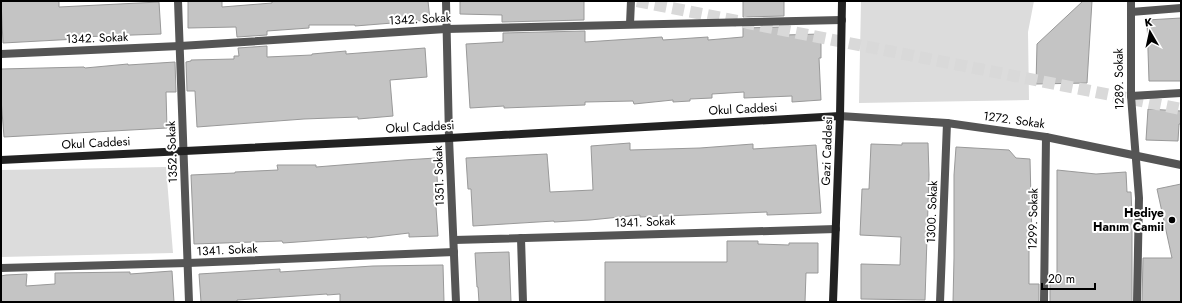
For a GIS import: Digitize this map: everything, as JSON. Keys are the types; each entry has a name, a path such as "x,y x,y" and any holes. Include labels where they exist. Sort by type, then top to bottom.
{"main road":[{"name":"Gazi Caddesi","path":"833,302 840,116 842,1"},
{"name":"Okul Caddesi","path":"1,160 449,138 840,116"}],"street":[{"name":"1352. Sokak","path":"178,1 189,302"},
{"name":"1351. Sokak","path":"446,1 449,138 456,302"},
{"path":"630,24 631,1"},
{"name":"1289. Sokak","path":"1131,1 1131,96 1135,156 1140,198 1137,302"},
{"path":"1130,12 1181,8"},
{"name":"1342. Sokak","path":"1,54 180,46 446,29 842,20"},
{"path":"1131,96 1181,93"},
{"name":"1272. Sokak","path":"840,116 947,123 1046,137 1181,165"},
{"name":"1300. Sokak","path":"940,302 947,123"},
{"name":"1299. Sokak","path":"1044,302 1046,137"},
{"name":"1341. Sokak","path":"454,240 836,229"},
{"path":"521,238 523,302"},
{"name":"1341. Sokak","path":"1,268 188,263 454,252"}],"shaded area":[{"path":"861,1 1034,1 1028,32 1029,100 859,103"},
{"path":"166,167 173,253 1,257 1,170"}],"building":[{"path":"1,1 59,1 59,7 159,2 161,34 77,37 77,39 3,43"},
{"path":"188,1 222,1 222,7 272,3 272,1 428,1 430,20 355,26 309,25 309,28 267,31 267,35 237,37 236,27 188,28"},
{"path":"460,1 584,1 584,20 502,22 502,15 460,14"},
{"path":"743,1 784,1 784,16 743,17"},
{"path":"1083,1 1092,1 1087,83 1036,84 1037,44"},
{"path":"1181,18 1181,81 1149,81 1147,20"},
{"path":"784,27 784,35 821,34 821,58 819,58 821,100 792,102 792,96 744,98 744,92 712,94 712,98 690,99 690,101 673,102 673,100 634,104 633,101 585,102 585,105 470,108 466,44 503,42 503,33 585,31 585,42 662,37 663,40 708,37 708,40 743,37 743,28"},
{"path":"267,46 267,57 312,55 346,51 346,54 425,48 427,77 390,80 393,116 358,119 358,117 304,119 197,127 195,91 187,91 186,62 191,60 234,59 234,56 239,56 238,48"},
{"path":"175,62 176,92 166,92 167,128 4,137 1,99 1,69 85,68"},
{"path":"1148,109 1181,111 1181,124 1179,124 1178,141 1146,140"},
{"path":"630,143 630,150 700,148 753,144 753,149 816,145 821,213 767,215 767,212 640,217 640,215 590,220 473,226 471,189 468,189 466,158 547,154 550,192 593,190 591,146"},
{"path":"902,143 928,143 929,175 925,300 861,299 861,264 900,265 901,237 860,235 862,189 869,189 871,144 902,145"},
{"path":"956,147 1009,150 1016,158 1030,159 1032,240 1029,240 1029,284 1039,284 1039,302 953,302 954,175"},
{"path":"436,158 438,193 435,193 438,236 409,237 409,233 367,238 283,243 282,241 194,244 191,175 278,170 277,165 316,165 316,167"},
{"path":"1057,170 1096,174 1126,172 1127,192 1131,192 1132,302 1050,302 1050,284 1055,284 1057,276"},
{"path":"1181,184 1181,302 1142,302 1143,258 1172,258 1157,189"},
{"path":"727,241 758,241 758,244 789,245 789,243 818,243 818,273 806,273 805,302 605,302 605,262 727,262"},
{"path":"509,252 511,302 479,302 475,253"},
{"path":"443,265 444,302 340,302 340,294 327,294 237,300 237,302 201,302 199,274 280,269 280,272 373,266"},
{"path":"172,271 174,302 1,302 1,276 6,275 27,274 26,286 55,284 55,273 130,272 130,274"}],"tunnel":[{"path":"637,1 1181,109"}],"place":[{"name":"Hediye Hanım Camii","path":"1172,220"}]}
